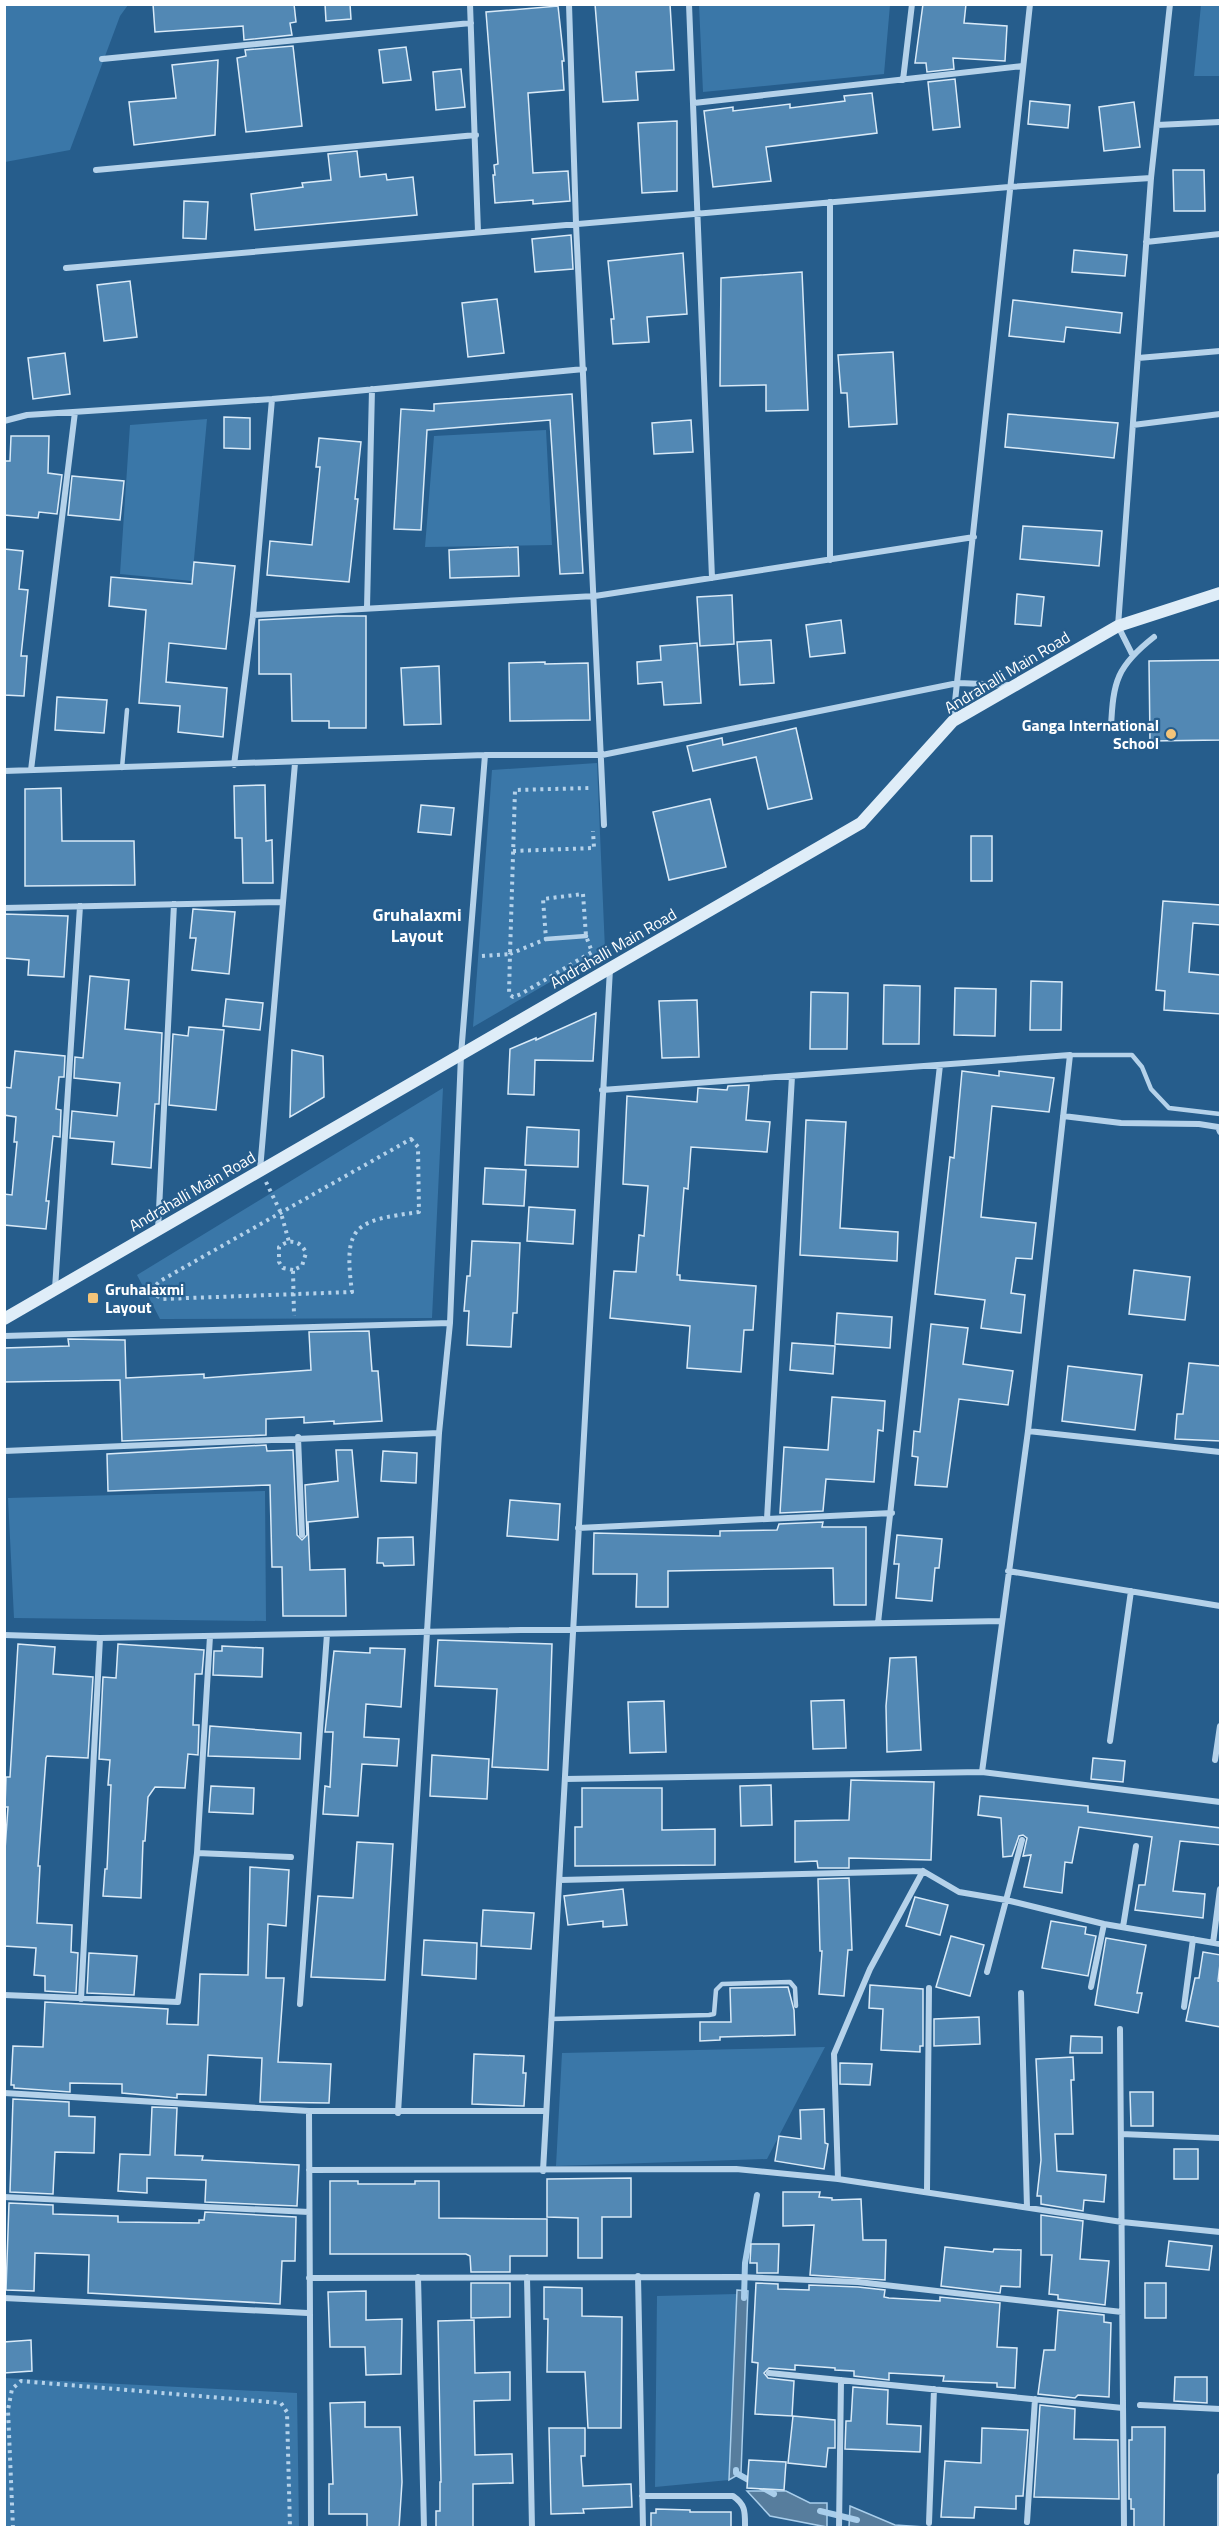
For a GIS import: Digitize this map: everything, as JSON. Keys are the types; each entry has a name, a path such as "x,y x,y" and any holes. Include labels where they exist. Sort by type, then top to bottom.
{"main road":[{"name":"Andrahalli Main Road","path":"4,1319 861,823 953,721 1118,626 1221,593"}],"street":[{"path":"470,4 478,232"},
{"path":"569,4 576,224 604,825"},
{"path":"689,4 712,578"},
{"path":"903,80 912,4"},
{"path":"953,721 1030,4"},
{"path":"1132,654 1118,626 1151,178 1170,4"},
{"path":"102,59 471,22"},
{"path":"694,103 1023,66"},
{"path":"1157,125 1221,122"},
{"path":"96,170 476,135"},
{"path":"66,268 1009,187 1151,178"},
{"path":"830,202 830,560"},
{"path":"1146,242 1221,234"},
{"path":"1138,358 1221,351"},
{"path":"4,421 27,415 272,399 584,369"},
{"path":"367,608 372,389"},
{"path":"234,765 253,615 272,399"},
{"path":"31,770 75,411"},
{"path":"1133,425 1221,414"},
{"path":"253,615 595,596 974,537"},
{"path":"1111,728 1112,697 1120,673 1132,654 1154,637"},
{"path":"4,771 295,764 485,755 602,755 958,683 1015,685"},
{"path":"398,2113 439,1433 450,1323 461,1055 485,755"},
{"path":"260,1171 295,764"},
{"path":"4,908 283,902"},
{"path":"158,1230 174,904"},
{"path":"55,1290 80,906"},
{"path":"543,2172 610,968"},
{"path":"602,1090 1070,1055 1028,1431 982,1772"},
{"path":"878,1623 940,1065"},
{"path":"767,1519 792,1076"},
{"path":"1063,1116 1121,1123 1199,1124 1218,1127 1221,1132"},
{"path":"4,1336 450,1323"},
{"path":"1028,1431 1221,1452"},
{"path":"4,1451 298,1437 439,1433"},
{"path":"298,1437 302,1535"},
{"path":"578,1528 892,1513"},
{"path":"1008,1571 1221,1606"},
{"path":"1110,1741 1131,1591"},
{"path":"4,1635 100,1638 1002,1621"},
{"path":"300,2004 327,1634"},
{"path":"4,1995 178,2002 197,1853 210,1636"},
{"path":"81,1999 100,1638"},
{"path":"1215,1760 1221,1726"},
{"path":"565,1779 982,1772 1221,1802"},
{"path":"987,1972 1022,1840"},
{"path":"1123,1927 1136,1846"},
{"path":"197,1853 291,1857"},
{"path":"561,1880 923,1871 959,1892 1006,1900 1104,1924 1217,1944 1221,1889"},
{"path":"838,2179 834,2054 870,1969 923,1871"},
{"path":"1091,1987 1104,1924"},
{"path":"1184,2007 1193,1939"},
{"path":"927,2192 929,1988"},
{"path":"1021,1993 1027,2207"},
{"path":"1120,2029 1124,2528"},
{"path":"4,2093 309,2111 398,2113 545,2111"},
{"path":"309,2111 308,2313 311,2528"},
{"path":"1121,2134 1221,2138"},
{"path":"309,2170 543,2172 736,2169 838,2179 1122,2222 1221,2232"},
{"path":"4,2197 309,2212"},
{"path":"638,2276 643,2528"},
{"path":"309,2278 704,2276 858,2282 1122,2312"},
{"path":"418,2277 424,2528"},
{"path":"527,2277 532,2528"},
{"path":"4,2298 308,2313"},
{"path":"769,2373 1123,2408"},
{"path":"839,2528 841,2380"},
{"path":"929,2523 934,2389"},
{"path":"1027,2522 1035,2399"},
{"path":"1140,2405 1221,2409"},
{"path":"1220,2528 1221,2476"},
{"path":"642,2496 733,2496 741,2502 745,2509 745,2528"}],"lane":[{"path":"122,768 127,710"},
{"path":"546,939 586,936"},
{"path":"1070,1055 1132,1055 1142,1067 1151,1089 1169,1108 1221,1113"},
{"path":"551,2019 710,2015 716,2010 716,1990 722,1984 789,1983 795,1988 796,2006"}],"path":[{"path":"469,957 510,954 515,790 590,788 591,798"},
{"path":"513,851 594,848 593,828"},
{"path":"411,1139 416,1142 418,1147 418,1212 378,1218 361,1226 350,1245 348,1259 352,1292 294,1294 162,1299 156,1295 155,1286 160,1281 411,1139"},
{"path":"260,1171 281,1213 290,1242"},
{"path":"290,1242 303,1245 306,1253 302,1266 293,1270 282,1268 279,1262 279,1247 290,1242"},
{"path":"293,1270 294,1329"},
{"path":"13,2528 8,2410 12,2389 21,2381 281,2403 287,2412 290,2528"}],"shaded area":[{"path":"5,5 128,5 120,16 70,150 5,162"},
{"path":"699,5 890,5 884,74 703,92"},
{"path":"1201,5 1220,5 1220,76 1194,76"},
{"path":"207,419 192,581 120,574 130,425"},
{"path":"546,430 552,545 425,547 434,436"},
{"path":"597,763 605,950 473,1027 492,770"},
{"path":"443,1088 432,1318 160,1319 137,1275"},
{"path":"265,1491 266,1621 14,1618 8,1498"},
{"path":"825,2047 767,2159 556,2166 562,2053"},
{"path":"737,2290 748,2291 741,2473 729,2480"},
{"path":"737,2294 729,2480 655,2487 657,2296"},
{"path":"4,2378 297,2393 299,2527 5,2527"},
{"path":"747,2491 786,2491 810,2503 827,2503 827,2527 770,2516"},
{"path":"850,2506 895,2525 925,2527 849,2527"}],"building":[{"path":"153,4 294,4 296,22 290,23 292,35 244,40 243,26 155,32"},
{"path":"325,4 350,4 351,19 326,21"},
{"path":"595,4 670,4 674,70 636,72 638,100 603,102"},
{"path":"923,4 966,4 964,23 1007,26 1005,61 953,58 954,69 927,72 926,63 915,63"},
{"path":"558,6 564,61 562,61 564,90 528,93 533,173 568,171 570,201 533,204 533,200 495,203 493,175 495,175 494,165 498,164 486,12"},
{"path":"293,46 302,126 246,132 237,58 246,56 245,50"},
{"path":"406,47 411,80 383,83 379,50"},
{"path":"218,60 215,135 134,145 129,102 176,98 172,65"},
{"path":"461,69 465,107 436,110 433,72"},
{"path":"955,79 960,127 933,130 928,82"},
{"path":"872,93 877,133 766,147 771,181 713,187 704,111 733,107 733,111 790,104 790,108 845,101 844,96"},
{"path":"1030,101 1070,105 1068,128 1028,124"},
{"path":"1134,102 1140,147 1104,151 1099,107"},
{"path":"677,121 677,191 642,193 638,123"},
{"path":"357,151 360,177 386,174 387,180 413,177 417,215 255,230 251,194 303,187 302,183 331,180 328,154"},
{"path":"1173,170 1204,170 1205,211 1174,211"},
{"path":"184,201 208,202 206,239 183,238"},
{"path":"571,235 573,269 535,272 532,239"},
{"path":"1074,250 1127,255 1125,276 1072,272"},
{"path":"683,253 687,314 647,317 649,342 613,344 611,319 614,319 608,261"},
{"path":"802,272 808,410 766,411 766,385 720,386 721,278"},
{"path":"130,281 137,337 104,341 97,285"},
{"path":"497,299 504,353 468,357 462,303"},
{"path":"1013,300 1122,313 1120,333 1066,327 1064,342 1009,336"},
{"path":"893,352 897,424 849,427 847,393 841,393 838,355"},
{"path":"65,353 70,394 33,399 28,358"},
{"path":"572,394 583,573 560,574 550,420 427,430 421,530 394,529 401,409 434,411 434,404"},
{"path":"1008,414 1118,423 1114,458 1005,447"},
{"path":"224,417 250,418 250,449 224,448"},
{"path":"691,420 693,452 654,454 652,423"},
{"path":"11,436 49,436 48,473 62,475 57,514 39,512 38,518 4,515 4,461 10,461"},
{"path":"319,438 361,442 355,499 358,499 349,582 267,575 270,541 312,545 320,467 316,467"},
{"path":"72,476 124,481 120,520 68,515"},
{"path":"1023,526 1102,531 1099,566 1020,559"},
{"path":"518,547 519,576 450,578 449,550"},
{"path":"4,549 23,551 19,589 28,590 21,656 27,656 24,696 4,695"},
{"path":"194,562 235,566 226,649 169,643 166,682 227,688 223,737 178,732 180,706 139,703 146,610 109,606 111,577 192,584"},
{"path":"1017,594 1044,597 1041,626 1015,624"},
{"path":"732,595 734,644 700,646 697,597"},
{"path":"366,616 366,728 329,728 329,721 292,721 291,674 259,674 259,620"},
{"path":"841,620 845,653 810,657 806,625"},
{"path":"771,640 774,683 740,685 737,642"},
{"path":"697,643 701,703 664,705 662,682 638,684 637,662 661,660 660,646"},
{"path":"1221,660 1221,740 1150,741 1149,661"},
{"path":"545,662 545,664 588,663 590,720 510,721 509,663"},
{"path":"439,666 441,724 404,725 401,668"},
{"path":"57,697 107,700 104,733 55,730"},
{"path":"796,728 812,799 768,809 756,757 693,771 687,746 722,738 723,745"},
{"path":"265,785 266,841 272,840 273,883 243,883 242,838 235,838 234,786"},
{"path":"61,788 62,841 134,841 135,885 25,886 25,789"},
{"path":"710,799 726,867 669,880 653,812"},
{"path":"421,805 454,808 451,835 418,832"},
{"path":"971,836 992,836 992,881 971,881"},
{"path":"1163,901 1221,905 1221,925 1193,923 1189,972 1221,975 1221,1014 1164,1010 1165,991 1156,990"},
{"path":"193,909 235,912 229,974 192,970 196,938 190,938"},
{"path":"4,914 68,916 64,977 28,975 29,960 4,958"},
{"path":"90,976 129,980 125,1029 162,1033 159,1104 155,1104 151,1168 112,1164 114,1142 70,1138 72,1111 117,1116 120,1083 74,1078 75,1057 83,1058"},
{"path":"1031,981 1062,982 1061,1030 1030,1030"},
{"path":"884,985 920,986 919,1044 883,1044"},
{"path":"955,988 996,989 995,1036 954,1035"},
{"path":"811,992 848,993 847,1049 810,1049"},
{"path":"226,999 263,1003 260,1030 223,1026"},
{"path":"697,1000 699,1057 662,1058 659,1001"},
{"path":"596,1013 593,1061 535,1060 534,1095 508,1094 510,1049"},
{"path":"189,1027 224,1030 216,1110 169,1105 173,1034 188,1036"},
{"path":"292,1050 323,1056 324,1097 290,1117"},
{"path":"15,1051 65,1056 64,1077 59,1077 56,1109 61,1110 60,1137 53,1136 46,1201 49,1201 46,1229 4,1225 4,1194 12,1195 17,1142 14,1142 16,1117 4,1115 4,1087 11,1088"},
{"path":"962,1071 999,1076 999,1071 1054,1078 1049,1112 992,1106 981,1217 1036,1223 1032,1259 1016,1258 1011,1293 1025,1295 1021,1333 981,1328 985,1300 935,1294 950,1157 954,1158"},
{"path":"749,1085 746,1120 770,1122 767,1152 691,1147 688,1189 684,1188 677,1275 680,1275 680,1280 756,1286 753,1330 744,1330 741,1372 687,1368 690,1326 610,1318 614,1271 636,1272 639,1235 644,1236 648,1186 623,1184 627,1096 697,1102 698,1088 727,1090 728,1086"},
{"path":"806,1120 846,1122 840,1228 898,1232 897,1261 800,1255"},
{"path":"527,1127 579,1130 578,1167 525,1165"},
{"path":"485,1168 526,1170 524,1206 483,1204"},
{"path":"529,1207 575,1210 573,1244 527,1241"},
{"path":"472,1241 520,1243 517,1313 513,1313 511,1347 467,1345 469,1311 464,1311 467,1276 470,1276"},
{"path":"1134,1270 1190,1277 1185,1320 1129,1314"},
{"path":"837,1313 892,1317 890,1348 835,1344"},
{"path":"931,1324 968,1328 963,1364 1013,1371 1008,1405 959,1399 947,1487 915,1485 918,1457 912,1456 914,1431 920,1432"},
{"path":"369,1331 372,1371 378,1371 382,1421 334,1424 334,1421 304,1423 304,1417 266,1419 266,1435 122,1441 120,1380 4,1382 4,1348 69,1346 68,1339 125,1340 126,1378 204,1374 204,1378 311,1370 309,1332"},
{"path":"792,1343 835,1346 833,1374 790,1370"},
{"path":"1189,1363 1221,1366 1221,1441 1175,1439 1177,1414 1183,1414"},
{"path":"1068,1366 1142,1375 1135,1430 1062,1421"},
{"path":"832,1397 885,1401 883,1431 878,1430 874,1482 826,1479 823,1511 780,1513 784,1447 828,1450"},
{"path":"266,1445 267,1451 293,1450 297,1535 302,1540 307,1535 305,1485 338,1481 336,1450 352,1450 358,1517 308,1522 310,1570 345,1569 346,1616 283,1616 282,1567 272,1567 270,1485 108,1491 107,1454"},
{"path":"383,1451 417,1453 416,1483 381,1481"},
{"path":"510,1500 560,1504 558,1540 507,1536"},
{"path":"823,1522 822,1527 866,1527 866,1605 834,1605 833,1568 668,1571 668,1607 636,1607 637,1574 593,1574 594,1533 720,1536 720,1531 777,1530 779,1524"},
{"path":"897,1535 942,1539 939,1568 935,1568 932,1601 896,1598 899,1564 894,1564"},
{"path":"413,1537 414,1565 384,1566 383,1563 377,1563 378,1538"},
{"path":"438,1640 552,1644 548,1770 492,1767 497,1689 435,1686"},
{"path":"18,1644 55,1647 53,1674 93,1677 88,1758 47,1756 46,1758 38,1866 40,1866 37,1923 72,1925 71,1952 78,1953 76,1993 45,1991 45,1976 34,1975 36,1948 4,1946 4,1864 8,1807 5,1807 6,1777 10,1777"},
{"path":"118,1644 204,1650 202,1674 195,1674 193,1725 199,1725 198,1755 188,1754 185,1788 155,1787 148,1797 145,1841 143,1841 141,1898 103,1896 105,1869 107,1869 111,1785 108,1785 110,1760 99,1759 103,1677 116,1678"},
{"path":"222,1646 263,1648 262,1677 213,1675 214,1651 222,1651"},
{"path":"370,1648 405,1649 401,1707 366,1704 364,1737 399,1739 397,1766 362,1764 358,1816 323,1814 325,1786 330,1787 333,1732 325,1732 334,1651 370,1653"},
{"path":"916,1657 921,1750 887,1752 886,1706 890,1658"},
{"path":"844,1700 846,1748 813,1749 811,1701"},
{"path":"664,1701 666,1752 630,1753 628,1702"},
{"path":"210,1726 301,1733 300,1759 208,1756"},
{"path":"432,1755 489,1759 487,1799 430,1796"},
{"path":"1093,1758 1125,1761 1123,1782 1091,1779"},
{"path":"851,1780 934,1782 931,1860 849,1858 849,1868 818,1868 817,1861 795,1862 795,1821 849,1820"},
{"path":"771,1785 772,1825 741,1826 740,1786"},
{"path":"211,1786 254,1788 253,1814 209,1812"},
{"path":"582,1788 662,1788 662,1830 715,1829 715,1865 575,1866 575,1827 582,1827"},
{"path":"980,1796 1088,1806 1088,1812 1221,1828 1221,1845 1180,1841 1173,1891 1205,1894 1203,1918 1135,1910 1139,1885 1145,1885 1152,1837 1079,1827 1072,1863 1065,1862 1062,1893 1024,1887 1031,1855 1023,1856 1027,1838 1023,1835 1019,1836 1012,1856 1003,1857 1001,1818 978,1815"},
{"path":"357,1842 393,1844 385,1980 311,1977 318,1896 353,1898"},
{"path":"250,1867 289,1870 286,1926 268,1924 266,1978 284,1978 278,2062 331,2064 329,2103 260,2102 262,2058 208,2055 206,2095 177,2094 177,2098 122,2093 122,2084 70,2083 70,2092 14,2088 14,2085 11,2085 13,2046 43,2047 45,2002 168,2009 167,2024 198,2025 200,1974 248,1975"},
{"path":"849,1878 852,1950 848,1950 844,1996 819,1994 822,1951 820,1951 818,1879"},
{"path":"623,1889 627,1925 603,1927 603,1921 568,1925 564,1896"},
{"path":"915,1897 948,1905 940,1935 906,1926"},
{"path":"483,1910 534,1913 531,1949 481,1946"},
{"path":"1051,1921 1086,1927 1085,1934 1096,1936 1088,1976 1042,1968"},
{"path":"951,1936 984,1945 970,1996 936,1987"},
{"path":"1106,1938 1146,1945 1137,1993 1142,1993 1138,2013 1095,2005"},
{"path":"424,1940 477,1943 476,1979 422,1975"},
{"path":"1203,1952 1221,1955 1218,1981 1221,1982 1221,2027 1186,2021 1195,1978 1199,1978"},
{"path":"89,1953 137,1956 134,1995 87,1993"},
{"path":"870,1985 923,1989 923,2046 920,2046 920,2052 881,2050 883,2009 869,2008"},
{"path":"788,1987 794,2010 795,2035 720,2037 720,2040 700,2041 700,2022 731,2022 730,1988"},
{"path":"979,2017 980,2044 934,2046 934,2019"},
{"path":"1071,2036 1102,2037 1102,2053 1070,2053"},
{"path":"474,2054 524,2056 523,2073 526,2073 524,2106 472,2104"},
{"path":"1073,2057 1074,2080 1071,2080 1073,2134 1055,2134 1057,2171 1106,2175 1104,2202 1084,2200 1083,2211 1041,2204 1041,2196 1037,2196 1041,2160 1036,2059"},
{"path":"840,2063 872,2064 870,2085 840,2084"},
{"path":"1130,2092 1153,2092 1153,2126 1131,2126"},
{"path":"13,2099 69,2102 69,2116 95,2117 94,2153 55,2152 53,2194 10,2192"},
{"path":"152,2107 177,2108 175,2155 203,2156 202,2160 299,2165 297,2206 205,2202 206,2180 147,2178 147,2193 118,2191 120,2154 150,2155"},
{"path":"824,2109 825,2143 828,2144 824,2169 775,2161 779,2136 801,2139 800,2110"},
{"path":"1174,2149 1198,2149 1198,2179 1174,2179"},
{"path":"631,2178 631,2217 602,2217 602,2258 578,2258 578,2218 547,2217 547,2179"},
{"path":"330,2181 358,2181 358,2184 415,2184 415,2181 439,2181 439,2218 547,2219 547,2256 510,2256 510,2272 471,2272 470,2256 466,2254 330,2254"},
{"path":"783,2192 820,2192 819,2197 832,2198 832,2200 861,2199 863,2240 886,2240 885,2280 810,2275 814,2225 783,2226"},
{"path":"9,2203 53,2205 53,2214 118,2216 118,2222 199,2223 199,2220 204,2220 205,2212 296,2217 295,2261 282,2261 280,2304 88,2293 89,2255 35,2253 34,2291 6,2290"},
{"path":"1041,2215 1083,2221 1080,2259 1109,2261 1105,2305 1058,2299 1058,2295 1049,2294 1052,2255 1041,2255"},
{"path":"1169,2241 1212,2246 1209,2270 1166,2266"},
{"path":"751,2244 779,2244 778,2273 757,2273 757,2263 750,2263"},
{"path":"945,2247 993,2252 994,2249 1021,2250 1020,2287 1001,2286 1000,2293 941,2286"},
{"path":"471,2283 510,2283 510,2317 471,2318"},
{"path":"756,2283 778,2284 778,2289 809,2290 809,2285 858,2287 885,2290 884,2297 889,2298 940,2301 940,2297 1000,2303 997,2347 1017,2348 1015,2388 997,2387 997,2383 943,2381 944,2376 889,2373 889,2380 854,2376 854,2371 795,2365 795,2370 769,2368 764,2373 768,2378 794,2381 792,2416 755,2414 758,2363 752,2362"},
{"path":"1145,2283 1166,2283 1166,2318 1145,2318"},
{"path":"544,2287 582,2288 582,2316 622,2317 621,2428 588,2428 585,2372 547,2372 548,2319 544,2319"},
{"path":"366,2291 366,2320 402,2319 401,2374 366,2375 365,2347 330,2347 328,2292"},
{"path":"1058,2310 1104,2315 1104,2322 1111,2323 1109,2397 1078,2395 1075,2398 1038,2394 1044,2350 1055,2350"},
{"path":"474,2320 475,2373 510,2372 510,2400 474,2401 475,2455 512,2454 513,2483 473,2484 473,2528 436,2528 436,2511 440,2511 441,2482 438,2321"},
{"path":"31,2340 32,2371 4,2373 4,2342"},
{"path":"1175,2377 1207,2377 1207,2403 1174,2401"},
{"path":"853,2387 888,2390 887,2424 921,2426 920,2452 845,2449 846,2421 851,2421"},
{"path":"365,2402 365,2427 400,2427 402,2482 399,2528 367,2528 367,2514 329,2514 329,2484 333,2484 330,2403"},
{"path":"1040,2405 1075,2409 1074,2439 1118,2440 1119,2499 1034,2497"},
{"path":"793,2416 835,2420 835,2448 828,2448 826,2467 788,2463"},
{"path":"1132,2427 1165,2427 1164,2528 1134,2528 1134,2509 1131,2509 1131,2499 1129,2499 1129,2440 1132,2440"},
{"path":"549,2428 585,2428 585,2456 581,2456 583,2486 631,2484 632,2507 583,2509 584,2513 551,2514"},
{"path":"982,2428 1028,2430 1023,2496 1016,2496 1016,2509 975,2507 974,2518 941,2517 945,2461 981,2463"},
{"path":"749,2460 786,2462 784,2490 747,2488"},
{"path":"656,2509 731,2512 731,2528 651,2528 651,2513 656,2513"}],"waterway":[{"path":"744,2298 745,2263 757,2195"},
{"path":"736,2470 736,2473 774,2494"},
{"path":"820,2511 857,2520"}],"place":[{"name":"Ganga International School","path":"1171,734"},
{"name":"Gruhalaxmi Layout","path":"93,1298"}],"district":[{"name":"Gruhalaxmi Layout","path":"417,925"}]}
